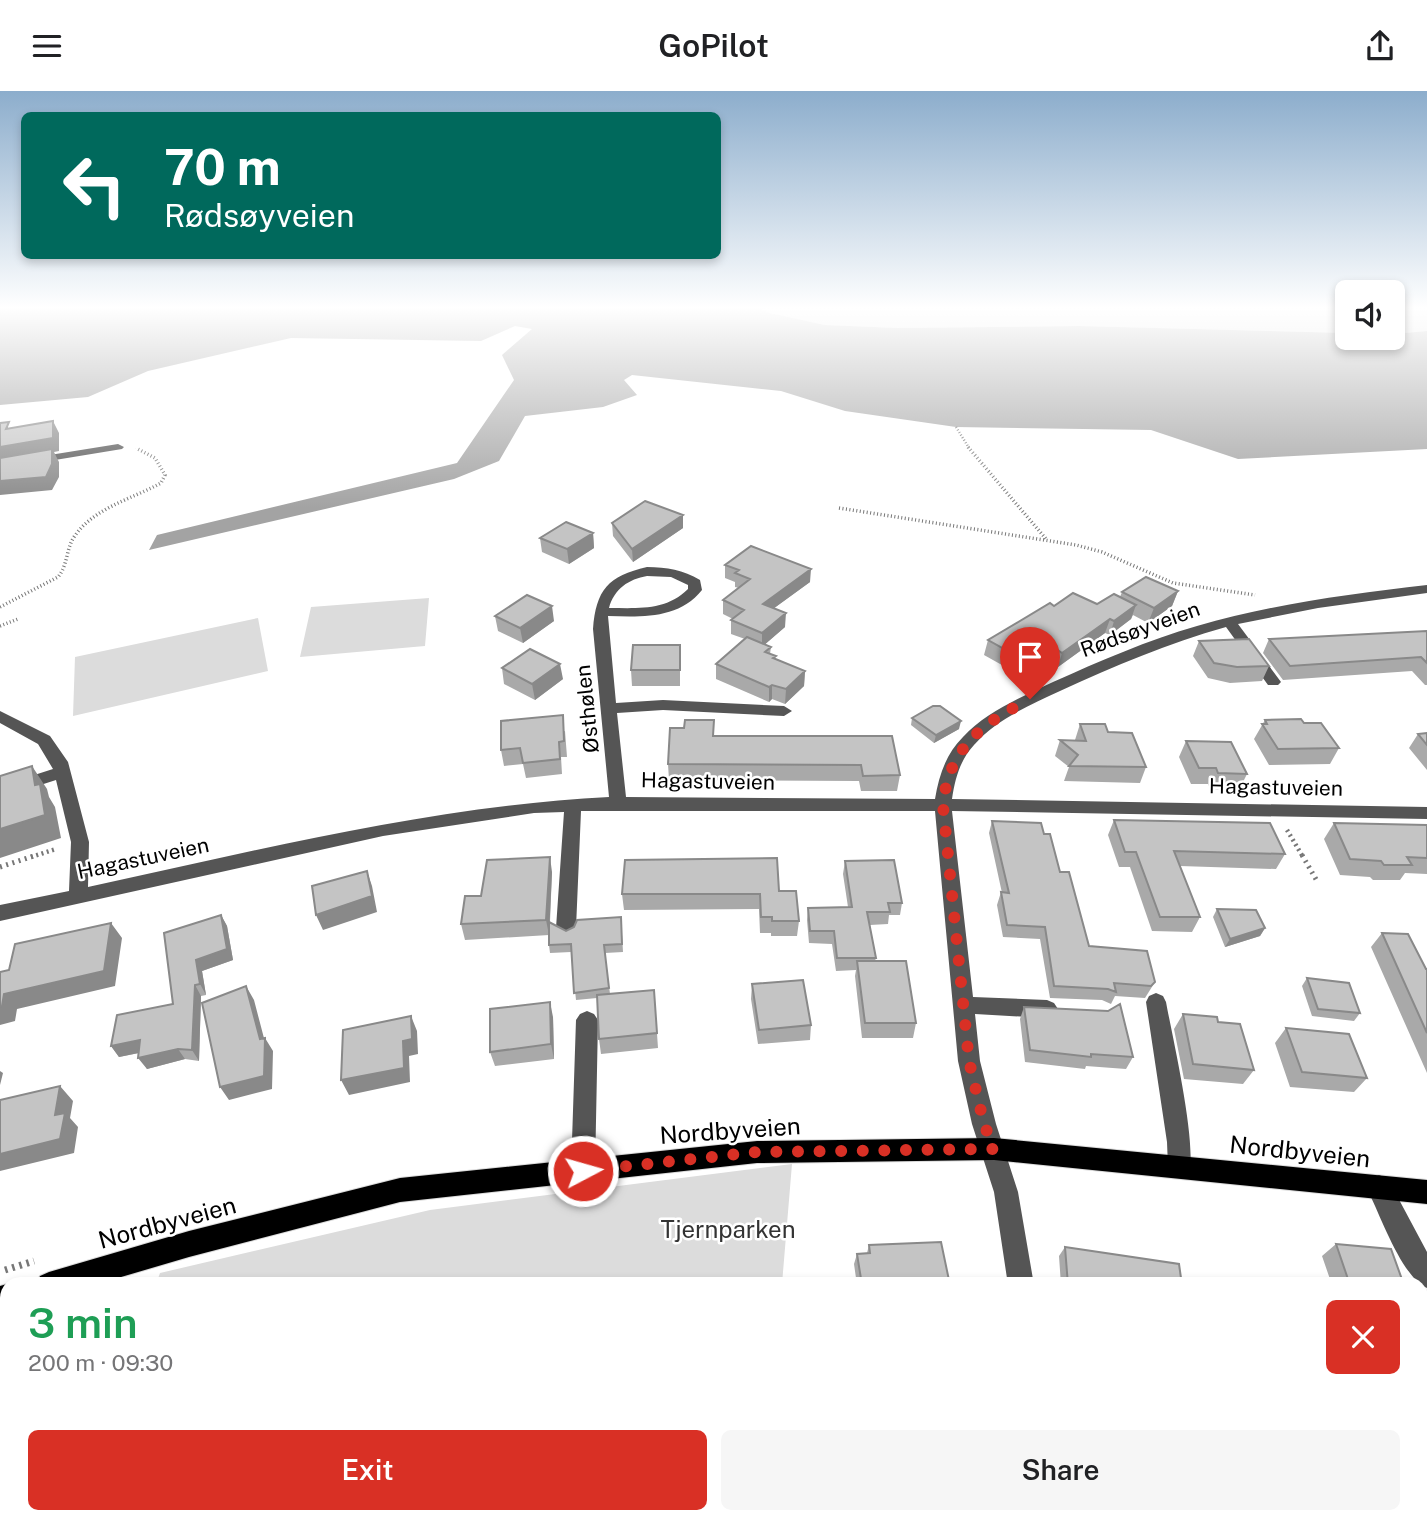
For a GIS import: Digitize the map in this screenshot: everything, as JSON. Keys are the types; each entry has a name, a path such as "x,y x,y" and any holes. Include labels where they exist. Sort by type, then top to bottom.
{"main road":[{"name":"Nordbyveien","path":"76,1277 189,1244 400,1190 757,1152 994,1149 1427,1192"}],"street":[{"path":"0,466 118,447"},
{"path":"650,571 675,572 695,583 695,590 677,607 640,612 602,612 605,598 613,588 623,580 650,571"},
{"name":"Rødsøyveien","path":"1020,1277 1006,1192 984,1124 969,1061 943,806 945,781 960,751 981,730 1009,711 1098,668 1151,647 1230,622 1287,610 1423,593"},
{"name":"Østhølen","path":"602,612 600,629 618,803"},
{"path":"1230,622 1273,681"},
{"path":"609,709 663,705 784,711"},
{"path":"0,716 44,740 53,749 64,772 80,842 78,895"},
{"path":"0,792 64,772"},
{"name":"Hagastuveien","path":"0,913 383,830 508,810 573,805 618,803 943,806 1427,813"},
{"path":"566,928 573,805"},
{"path":"1156,1002 1179,1142 1180,1167"},
{"path":"963,1005 1074,1011"},
{"path":"583,1171 587,1020"},
{"path":"1379,1187 1408,1246 1427,1275"}],"path":[{"path":"956,427 969,449 1047,541"},
{"path":"0,607 17,594 58,577 64,568 72,539 83,526 120,503 161,483 165,475 155,458 139,449 118,447"},
{"path":"839,508 1076,545 1102,552 1173,583 1239,591 1264,597 1287,610"},
{"path":"0,626 18,619"},
{"path":"1276,810 1317,881"},
{"path":"0,867 80,842"}],"green space":[{"path":"429,598 425,646 300,657 311,607"},
{"path":"258,618 268,671 73,716 75,657"},
{"name":"Tjernparken","path":"792,1164 783,1277 159,1277 160,1273 430,1210"}],"shaded area":[{"path":"0,374 141,374 88,397 0,405"},
{"path":"511,374 1427,374 1427,449 1238,459 1151,430 956,427 845,411 781,391 632,375 624,380 637,395 603,407 525,416 499,461 454,479 149,550 157,535 457,463 514,380"}],"building":[{"path":"53,421 53,438 0,447 0,423 9,422 6,429"},
{"path":"52,449 52,464 46,477 0,481 0,458"},
{"path":"645,501 683,515 632,549 612,523"},
{"path":"566,522 593,533 567,549 540,538"},
{"path":"751,546 811,569 763,604 786,613 762,633 731,620 744,610 723,600 750,579 735,573 739,570 725,565"},
{"path":"1146,577 1178,591 1154,608 1122,592"},
{"path":"1073,593 1097,604 1114,594 1136,605 1114,621 1110,619 1062,653 1048,643 1022,659 988,640 1050,603 1054,606"},
{"path":"527,595 552,606 520,628 495,616"},
{"path":"1427,631 1427,663 1421,657 1290,666 1269,639"},
{"path":"747,637 771,647 765,652 776,656 773,658 805,671 786,689 772,685 769,687 716,664"},
{"path":"1249,639 1269,666 1237,667 1214,663 1199,641"},
{"path":"633,645 680,645 680,670 631,670"},
{"path":"530,649 560,664 532,684 502,668"},
{"path":"933,706 940,706 961,721 936,735 912,718"},
{"path":"563,715 564,741 559,742 560,759 523,763 520,748 501,750 501,721"},
{"path":"1301,719 1304,723 1321,723 1339,748 1278,749 1262,724 1267,724 1265,720"},
{"path":"685,720 714,720 713,736 892,736 900,775 863,776 861,765 668,764 670,728 684,728"},
{"path":"1080,724 1105,724 1108,732 1132,733 1146,767 1069,766 1078,755 1060,740 1086,741"},
{"path":"1427,733 1427,745 1418,734"},
{"path":"1186,741 1231,742 1247,774 1218,773 1216,768 1199,768"},
{"path":"32,766 35,785 40,784 45,815 0,829 0,776"},
{"path":"1114,820 1270,823 1285,854 1174,851 1200,917 1160,917 1136,852 1125,852"},
{"path":"992,821 1041,823 1044,834 1050,834 1060,872 1069,872 1089,946 1147,951 1155,982 1151,986 1114,983 1116,992 1108,989 1054,986 1045,927 1007,925 1001,892 1009,893"},
{"path":"1334,823 1427,825 1427,858 1407,857 1412,865 1384,865 1381,861 1350,859"},
{"path":"550,857 546,920 461,924 465,896 481,896 487,860"},
{"path":"777,858 779,891 796,891 799,921 772,921 772,917 761,917 760,894 622,894 625,860"},
{"path":"894,860 902,903 888,903 890,912 867,912 876,958 837,958 834,931 810,931 808,908 852,907 845,861"},
{"path":"367,871 372,896 316,915 312,886"},
{"path":"1217,909 1256,910 1265,928 1230,939"},
{"path":"221,915 227,949 196,960 200,984 195,985 192,1050 178,1049 138,1058 140,1040 111,1046 117,1015 173,1004 164,933"},
{"path":"621,917 622,944 604,945 609,988 574,993 571,944 549,945 549,922 566,931 574,927 577,920"},
{"path":"111,923 104,971 4,994 0,1007 0,972 9,970 15,944"},
{"path":"1382,933 1408,934 1427,969 1427,1033"},
{"path":"857,961 906,961 916,1023 865,1023"},
{"path":"1307,978 1349,983 1360,1013 1318,1009"},
{"path":"803,980 811,1025 759,1030 752,984"},
{"path":"246,986 260,1039 265,1038 264,1076 220,1087 202,1003"},
{"path":"654,990 657,1033 599,1039 597,995"},
{"path":"550,1002 551,1044 490,1052 490,1009"},
{"path":"1120,1004 1133,1057 1091,1054 1091,1057 1030,1050 1024,1007 1108,1011"},
{"path":"1183,1014 1217,1017 1218,1022 1240,1024 1254,1070 1193,1064"},
{"path":"411,1016 412,1039 403,1041 404,1068 341,1080 343,1030"},
{"path":"1286,1028 1349,1034 1367,1078 1302,1072"},
{"path":"60,1086 55,1115 65,1113 60,1139 0,1154 0,1100"},
{"path":"941,1242 948,1277 861,1277 857,1254 870,1253 869,1245"},
{"path":"1336,1244 1391,1249 1401,1277 1347,1277"},
{"path":"1065,1247 1179,1264 1181,1277 1067,1277"}],"route":[{"path":"583,1171 757,1152 994,1149 984,1124 969,1061 943,806 945,781 960,751 993,721 1030,699"}]}
